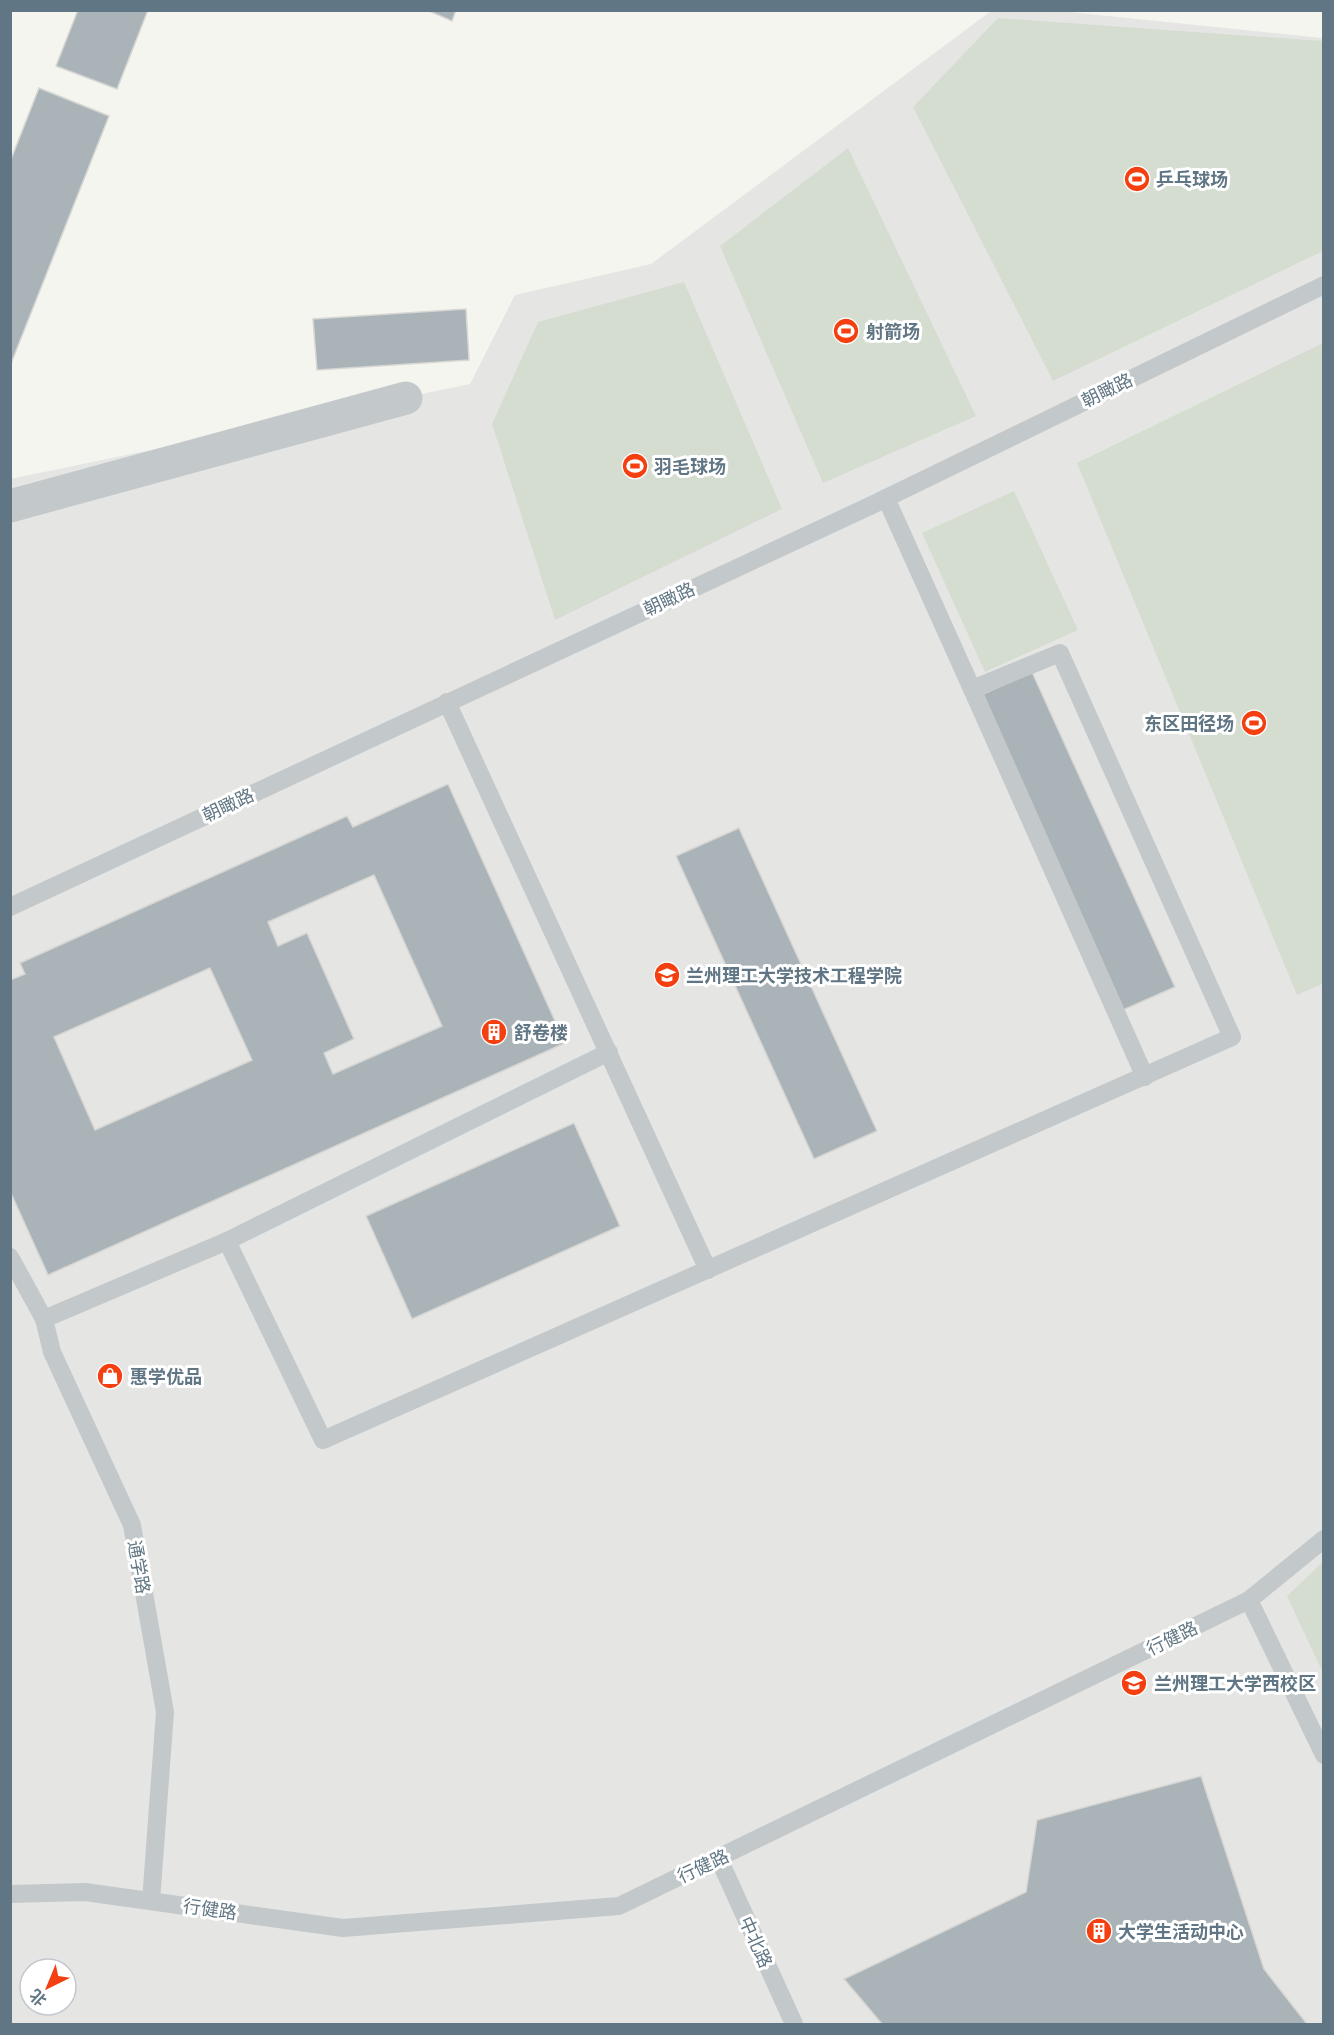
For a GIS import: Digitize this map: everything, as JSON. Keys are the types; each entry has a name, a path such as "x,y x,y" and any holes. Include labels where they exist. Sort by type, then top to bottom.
{"street":[{"path":"10,506 406,398"}],"lane":[{"name":"朝瞰路","path":"10,906 886,498 1323,285"},
{"path":"886,498 1145,1077"},
{"path":"227,1241 323,1440 1232,1037 1060,653 972,689"},
{"path":"447,702 708,1270"},
{"path":"44,1319 227,1241 609,1052"},
{"name":"通学路","path":"10,1257 44,1319 52,1352 132,1525 165,1712 151,1901"},
{"name":"行健路","path":"10,1894 85,1892 343,1928 619,1906 1249,1600 1323,1539"},
{"path":"1249,1600 1323,1755"},
{"name":"中北路","path":"719,1859 794,2025"}],"shaded area":[{"name":"兰州理工大学技术工程学院","path":"991,11 1059,11 1323,38 1323,2024 11,2024 10,479 470,384 515,295 651,264"},
{"name":"乒乓球场","path":"998,18 1323,41 1323,251 1053,381 913,107"},
{"name":"射箭场","path":"848,148 976,416 823,483 720,246"},
{"name":"羽毛球场","path":"684,282 782,509 555,620 492,424 538,322"},
{"name":"东区田径场","path":"1323,343 1324,983 1297,995 1077,463"},
{"path":"1014,491 1078,630 985,672 922,533"},
{"path":"1323,1562 1323,1673 1287,1596"}],"building":[{"path":"78,10 148,10 117,89 56,66"},
{"path":"427,10 456,10 452,21"},
{"path":"39,88 109,116 10,366 10,162"},
{"path":"466,309 469,360 317,370 313,319"},
{"path":"1032,672 1175,987 1123,1010 981,695"},
{"name":"舒卷楼","path":"448,784 565,1043 48,1275 10,1191 10,980 25,974 20,963 347,816 353,827","holes":["374,875 442,1026 333,1074 324,1053 354,1039 307,933 278,946 268,922","210,968 252,1060 95,1130 54,1037"]},
{"path":"739,828 877,1131 814,1159 676,856"},
{"path":"574,1123 620,1226 412,1319 366,1216"},
{"name":"大学生活动中心","path":"1201,1776 1264,1969 1307,2024 882,2024 844,1979 1026,1892 1037,1820"}],"place":[{"name":"乒乓球场","path":"1137,179"},
{"name":"射箭场","path":"846,331"},
{"name":"羽毛球场","path":"635,466"},
{"name":"东区田径场","path":"1254,723"},
{"name":"兰州理工大学技术工程学院","path":"667,975"},
{"name":"舒卷楼","path":"494,1032"},
{"name":"惠学优品","path":"110,1376"},
{"name":"兰州理工大学西校区","path":"1134,1683"},
{"name":"大学生活动中心","path":"1099,1931"}]}
